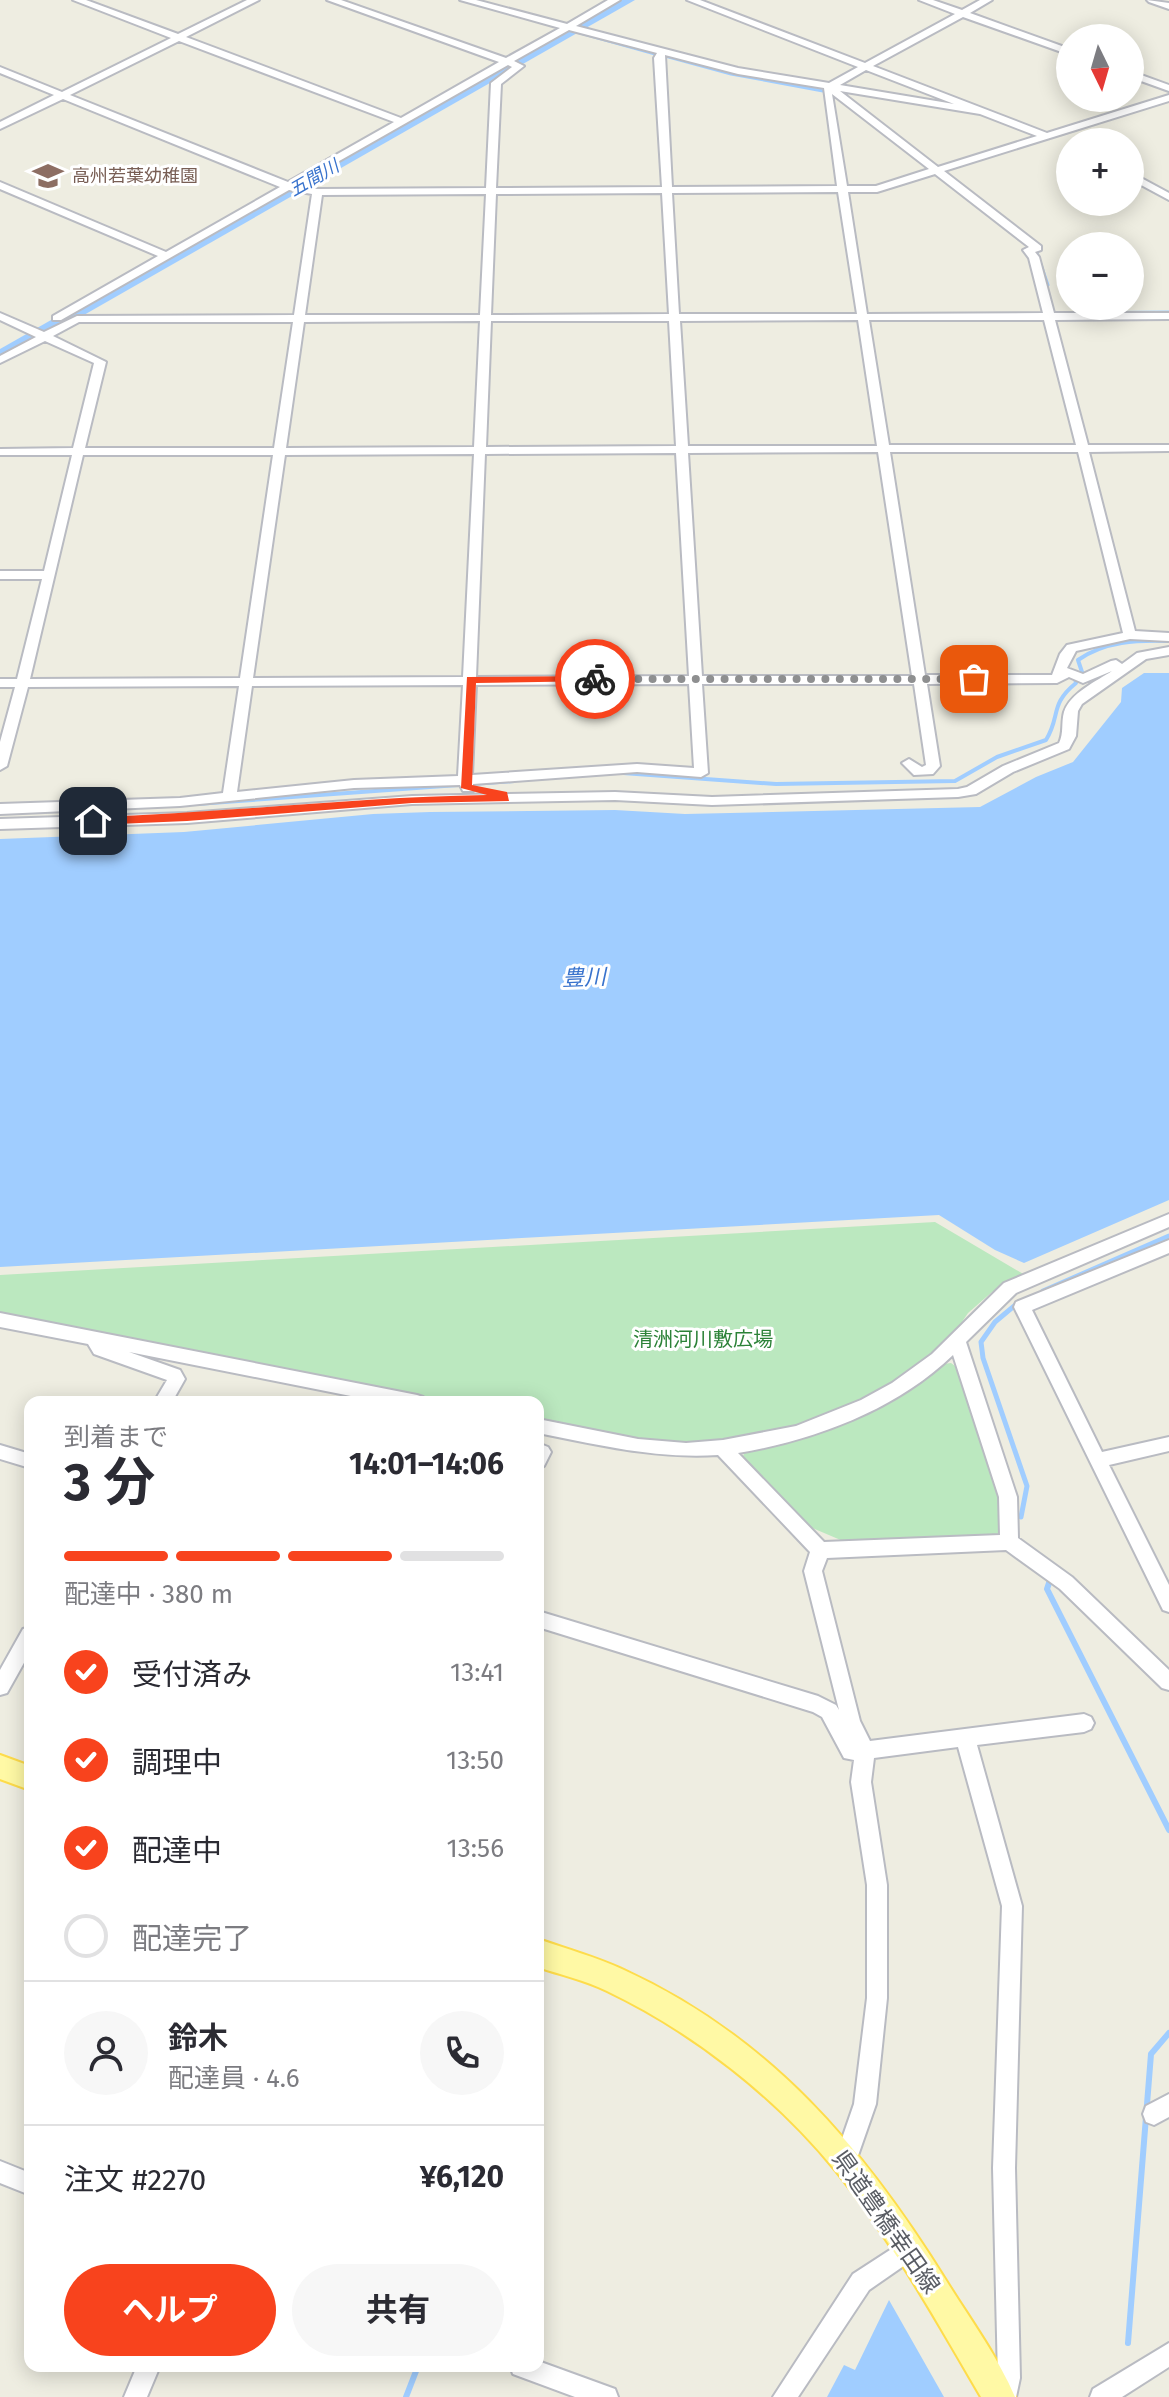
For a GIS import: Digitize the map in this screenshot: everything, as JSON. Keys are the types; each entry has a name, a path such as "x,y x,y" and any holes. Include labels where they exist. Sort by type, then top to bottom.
{"main road":[{"path":"0,1767 24,1776"},
{"name":"県道豊橋幸田線","path":"544,1955 614,1980 673,2013 763,2079 846,2159 910,2248 1002,2397"}],"street":[{"path":"78,0 404,122"},
{"path":"0,126 254,0"},
{"path":"332,0 519,66 496,83 465,783"},
{"path":"465,0 738,71 986,112"},
{"path":"0,360 167,256 293,188 508,63 577,28 615,0"},
{"path":"692,0 1056,137"},
{"path":"924,0 1056,47"},
{"path":"909,763 919,772 928,771 933,766 827,90 866,65 987,0"},
{"path":"1152,0 1169,6"},
{"path":"0,809 229,798 354,784 465,783 637,768 701,773 659,58 663,51"},
{"path":"0,70 293,188 317,192 877,189 1169,98"},
{"path":"1144,79 1169,88"},
{"path":"829,87 1037,248 1028,250 1034,257 1051,316 1130,635"},
{"path":"1144,183 1169,197"},
{"path":"0,185 167,256"},
{"path":"229,798 317,192"},
{"path":"0,316 100,362 0,766"},
{"path":"0,349 77,319 1169,316"},
{"path":"0,452 1169,448"},
{"path":"0,575 49,575"},
{"path":"1057,679 1066,654 1072,648 1130,635 1169,637"},
{"path":"0,683 1057,679 1069,672 1078,677 1138,653 1169,651"},
{"path":"0,824 187,818 412,800 615,796 712,801 971,791 1008,769 1064,746 1069,736 1071,711 1077,701 1152,652"},
{"path":"465,783 503,795 505,799"},
{"path":"544,1427 654,1448 721,1447 784,1436 866,1406 905,1384 958,1343 990,1303 1010,1288 1169,1220"},
{"path":"1169,1246 1022,1307 1169,1604"},
{"path":"0,1320 387,1396"},
{"path":"93,1338 100,1349 174,1375 176,1379 166,1396"},
{"path":"958,1343 1008,1497 1009,1542"},
{"path":"1098,1460 1169,1444"},
{"path":"721,1447 820,1550 1009,1542 1066,1583 1169,1682"},
{"path":"0,1452 24,1459"},
{"path":"820,1550 813,1571 851,1722 865,1751 861,1782 877,1885 877,1998 865,2104 846,2159"},
{"path":"544,1621 818,1705 829,1711 851,1752 1084,1723"},
{"path":"0,1687 24,1645"},
{"path":"965,1738 1012,1906 1004,2168 1009,2378 1002,2397"},
{"path":"0,2172 24,2182"},
{"path":"784,2397 861,2282 910,2248"},
{"path":"1101,2397 1169,2354"},
{"path":"135,2397 146,2372"},
{"path":"538,2372 607,2397"}],"green space":[{"name":"清洲河川敷広場","path":"935,1222 1025,1275 992,1292 968,1313 949,1341 885,1392 814,1423 755,1439 669,1444 544,1422 544,1396 412,1396 0,1314 0,1275"},
{"path":"943,1364 955,1366 1001,1496 999,1534 850,1544 810,1527 742,1459 746,1448 898,1394"}],"water":[{"name":"豊川","path":"1144,673 1169,673 1169,1200 1024,1263 995,1250 939,1215 0,1267 0,839 184,832 373,814 430,812 615,810 685,814 980,807 1036,777 1073,762 1121,702 1122,688"},
{"path":"889,2300 944,2397 827,2397 844,2365 855,2370"}],"waterway":[{"name":"五間川","path":"0,357 627,0"},
{"path":"573,31 655,54"},
{"path":"665,56 731,74 823,91"},
{"path":"1037,253 1048,285"},
{"path":"1144,312 1169,312"},
{"path":"623,773 776,784 955,781 997,757 1046,740 1062,698 1082,672 1078,660 1110,645 1169,641"},
{"path":"197,804 514,781"},
{"path":"1043,1291 1169,1236"},
{"path":"1019,1302 995,1322 981,1342 983,1358 1027,1486 1021,1517"},
{"path":"1050,1580 1047,1589 1169,1830"},
{"path":"1128,2343 1151,2054 1169,2033"},
{"path":"406,2397 416,2372"}],"way so far":[{"path":"595,679 974,679"}],"place":[{"name":"高州若葉幼稚園","path":"48,176"}],"route":[{"path":"93,821 187,818 412,800 505,799 503,795 466,788 471,680 595,679"}]}
